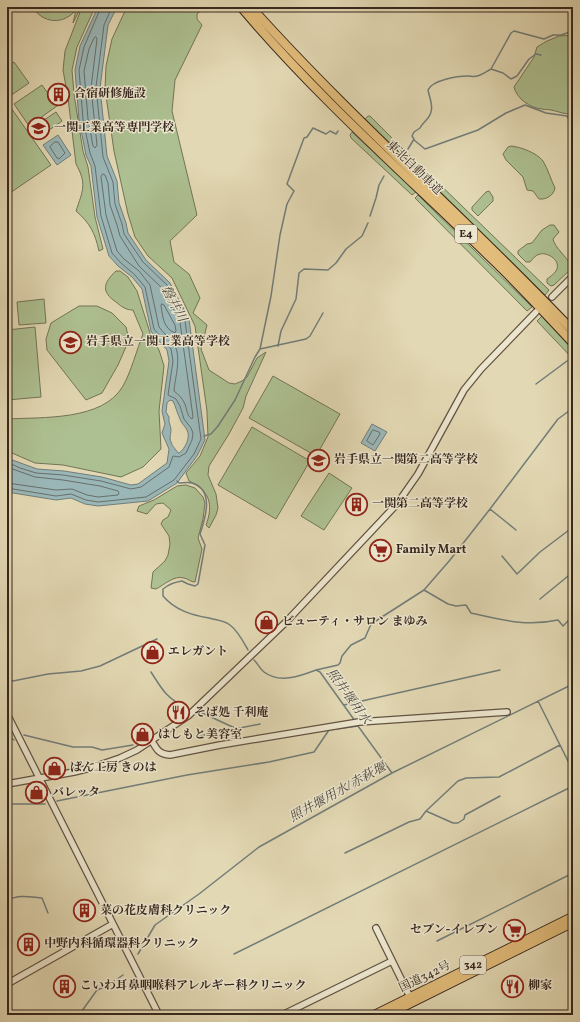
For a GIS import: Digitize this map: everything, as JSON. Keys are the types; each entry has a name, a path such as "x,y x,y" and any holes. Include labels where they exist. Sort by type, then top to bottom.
{"highway":[{"name":"東北自動車道","path":"241,7 297,69 500,257 573,331"},
{"name":"東北自動車道","path":"251,7 358,125 573,343"},
{"name":"国道342号","path":"373,1015 573,916"},
{"name":"国道342号","path":"388,1015 573,923"}],"street":[{"path":"552,297 573,276"},
{"path":"7,784 40,779 94,767 120,758 152,741 188,716 286,622 397,504 418,474 464,390 481,369 536,312"},
{"path":"152,741 158,751 163,755 170,756 233,743 358,722 507,712"},
{"path":"7,714 159,1015"},
{"path":"7,984 113,924"},
{"path":"376,928 410,997"},
{"path":"282,1015 392,960"}],"green space":[{"path":"32,7 81,7 73,23 76,10 65,18 54,20 42,17"},
{"path":"82,7 95,7 77,47 72,70 74,94 83,151 88,167 95,217 103,249 99,251 96,239 91,229 76,211 82,192 83,182 76,164 63,70 65,51"},
{"path":"129,7 205,7 197,14 197,19 202,25 175,80 172,111 197,215 170,241 174,262 189,274 200,298 193,313 207,325 201,349 209,370 229,383 235,384 247,377 257,358 266,352 246,396 243,408 209,466 208,475 216,494 218,508 209,528 206,525 210,511 208,498 201,489 189,481 186,473 200,456 208,437 207,411 195,326 172,278 148,256 135,237 128,214 114,151 105,89 106,66 112,39 125,11"},
{"path":"573,35 573,114 537,108 529,105 521,99 514,87 534,57 537,47 559,36"},
{"path":"14,62 29,83 7,98 7,66"},
{"path":"42,85 57,106 29,126 14,104"},
{"path":"9,105 51,165 7,195 7,107"},
{"path":"56,112 62,121 38,138 32,128"},
{"path":"370,116 428,174 426,179 365,119"},
{"path":"352,132 416,192 412,195 351,138 350,135"},
{"path":"511,146 537,155 543,161 555,188 553,193 544,199 539,199 533,191 527,190 523,177 506,160 503,154 508,147"},
{"path":"432,177 549,290 545,295 428,180"},
{"path":"489,191 493,197 493,201 478,216 472,210 472,207 486,192"},
{"path":"418,195 532,307 527,311 415,198"},
{"path":"550,225 554,225 559,232 553,239 554,242 571,265 571,269 551,286 547,283 547,279 555,272 557,267 556,261 553,258 547,254 540,254 535,256 530,262 526,262 518,254 518,251 527,244 532,243 542,230"},
{"path":"116,271 120,271 128,277 137,291 151,336 159,350 164,366 159,411 161,449 143,467 121,477 63,465 35,463 12,453 7,453 7,419 54,417 87,411 101,406 114,397 123,386 143,334 133,310 126,309 120,305 108,295 106,291 106,283"},
{"path":"44,299 46,323 19,325 17,302"},
{"path":"79,306 97,306 112,313 126,327 129,340 118,365 102,393 86,400 47,350 46,339 51,323"},
{"path":"542,316 573,349 573,359 537,321"},
{"path":"35,327 41,397 7,400 7,330"},
{"path":"273,376 340,414 316,456 249,418"},
{"path":"252,427 310,461 276,519 218,485"},
{"path":"329,473 352,488 324,530 301,516"},
{"path":"186,485 195,488 203,497 205,503 198,538 202,549 195,582 180,577 169,581 156,589 151,588 153,572 165,561 168,555 170,544 169,536 161,524 163,520 168,517 171,510 163,503 156,504 147,514 137,511 139,506 154,500 177,486"}],"water":[{"name":"磐井川","path":"98,7 117,7 108,25 100,88 107,156 117,181 119,203 128,233 146,260 170,283 189,319 205,440 197,456 177,483 148,501 98,506 85,504 71,498 56,500 7,492 7,458 37,469 64,471 102,477 131,485 138,484 167,463 169,449 162,433 165,424 162,411 169,361 167,350 155,338 151,331 142,289 132,277 118,266 109,256 97,217 91,166 86,155 79,120 75,70 80,46","holes":["170,400 173,401 188,433 187,443 179,453 173,447 170,440 171,428 169,417 166,412 167,403"]},
{"path":"58,135 71,155 57,165 43,145"},
{"path":"372,424 387,432 375,451 361,443"}],"waterway":[{"path":"491,69 511,33 514,31 544,39 553,35 561,35 573,31"},
{"path":"408,149 414,139 412,136 414,132 420,128 430,115 431,104 428,90 430,87 440,81 464,76 477,76 491,69 503,73 511,79 517,76 529,59 536,54 541,55"},
{"path":"414,140 425,149 478,130 506,113 525,105 546,113 567,116 573,125"},
{"path":"260,349 271,296 280,235 287,204 294,191 287,184 304,138 307,137 313,128 326,134 330,131 336,134 338,131"},
{"path":"370,216 379,185 384,176"},
{"path":"278,346 281,331 296,299 299,273 304,269 328,270 336,263 346,249 362,236 368,223"},
{"path":"204,436 211,434 218,426 235,400 260,349 306,339 310,336 323,313"},
{"path":"536,384 567,361"},
{"path":"316,670 338,665 342,656 351,645 365,638 371,624 424,590 450,560 490,509 558,419 573,408"},
{"name":"照井堰用水","path":"177,481 179,483 192,483 204,492 206,498 206,513 200,534 205,545 198,584 195,586 182,581 174,583 163,589 163,596 173,605 184,611 228,623 238,633 248,650"},
{"path":"490,509 516,530"},
{"path":"502,556 517,574 540,552 573,527"},
{"path":"540,599 573,572"},
{"path":"424,590 448,604 456,606 466,605 471,613 514,622 535,623 558,620 563,626 573,616"},
{"path":"7,677 13,681 48,674 81,671 100,666 157,639"},
{"name":"照井堰用水","path":"254,660 264,672 277,678 290,678 316,670 320,672 355,721"},
{"path":"344,705 500,670"},
{"path":"151,672 169,696 185,707"},
{"name":"照井堰用水/赤萩堰","path":"138,954 155,925 199,894 259,847 392,773 573,684"},
{"path":"538,701 573,771"},
{"path":"200,712 237,729"},
{"path":"200,736 260,724"},
{"name":"照井堰用水","path":"358,726 392,773"},
{"path":"57,801 187,775 269,762 314,752 329,730 358,726"},
{"path":"7,735 14,740"},
{"path":"24,735 73,747 92,747 102,750 133,745"},
{"path":"345,853 409,822 420,819 426,811 458,781 466,778 499,777 560,745"},
{"path":"234,954 573,786"},
{"path":"426,811 453,823 458,823 464,819 465,815 500,796"},
{"path":"7,804 45,804"},
{"path":"437,941 573,873"},
{"path":"7,901 15,897 42,898 48,913"},
{"name":"照井堰用水/赤萩堰","path":"79,1015 97,990 107,986 123,975"},
{"path":"559,1015 573,1008"}],"place":[{"name":"合宿研修施設","path":"59,94"},
{"name":"一関工業高等専門学校","path":"39,128"},
{"name":"岩手県立一関工業高等学校","path":"71,342"},
{"name":"岩手県立一関第二高等学校","path":"318,460"},
{"name":"一関第二高等学校","path":"357,504"},
{"name":"Family Mart","path":"380,550"},
{"name":"ビューティ・サロン まゆみ","path":"266,622"},
{"name":"エレガント","path":"152,652"},
{"name":"そば処 千利庵","path":"179,713"},
{"name":"はしもと美容室","path":"143,735"},
{"name":"ぱん工房 きのは","path":"54,768"},
{"name":"バレッタ","path":"36,793"},
{"name":"菜の花皮膚科クリニック","path":"84,911"},
{"name":"セブン-イレブン","path":"514,930"},
{"name":"中野内科循環器科クリニック","path":"29,944"},
{"name":"こいわ耳鼻咽喉科アレルギー科クリニック","path":"64,986"},
{"name":"柳家","path":"513,986"}]}
